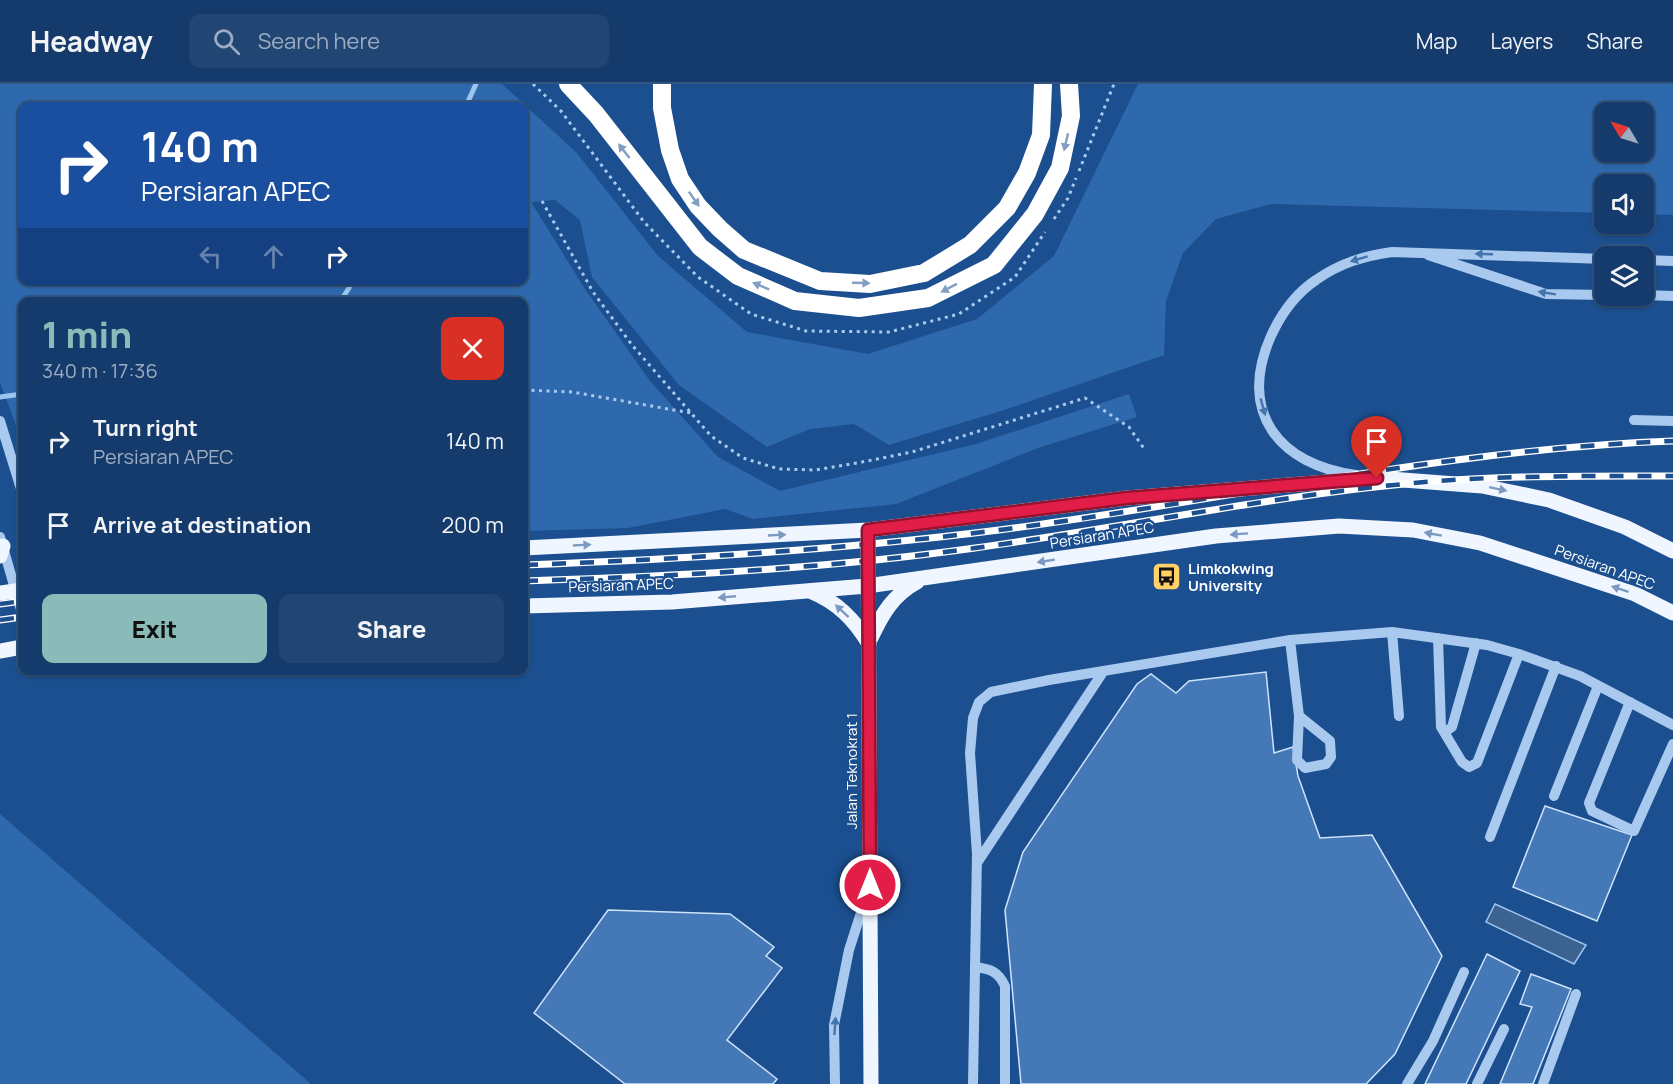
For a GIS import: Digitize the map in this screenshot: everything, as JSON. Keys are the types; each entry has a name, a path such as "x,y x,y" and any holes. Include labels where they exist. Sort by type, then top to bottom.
{"highway":[{"path":"568,84 596,114 700,247 738,276 795,301 859,308 928,298 994,265 1035,214 1060,168 1071,116 1069,84"},
{"path":"662,84 662,108 670,150 680,179 698,206 720,229 744,250 820,281 870,284 924,273 970,245 1007,208 1027,173 1041,135 1042,84"}],"main road":[{"name":"Persiaran APEC","path":"528,548 868,530 1127,498 1377,478 1482,486 1549,500 1625,527 1673,550"},
{"name":"Persiaran APEC","path":"528,606 672,602 867,586 1216,536 1339,526 1413,531 1480,543 1635,594 1673,613"},
{"name":"Jalan Teknokrat 1","path":"868,530 871,1084"},
{"path":"806,590 828,599 844,611 868,644 881,616 893,599 920,580"},
{"path":"0,593 18,590"},
{"path":"0,651 18,648"}],"street":[{"path":"1377,478 1331,472 1307,463 1287,449 1260,407 1258,377 1266,348 1279,318 1293,300 1314,281 1340,265 1362,257 1392,252 1594,258"},
{"path":"1417,252 1546,294 1594,295"},
{"path":"1654,260 1673,261"},
{"path":"1654,295 1673,296"},
{"path":"1634,420 1673,420"},
{"path":"0,421 18,478"},
{"path":"1,546 18,588"},
{"path":"1392,632 1398,716"},
{"path":"973,1084 977,863 970,753 973,718 979,702 991,692 1290,640 1392,632 1476,643 1556,666 1673,725"},
{"path":"1438,638 1441,727 1462,762 1469,767 1477,763 1519,654"},
{"path":"1290,640 1299,716 1298,760 1305,768 1326,764 1331,757 1330,741 1299,716"},
{"path":"1445,732 1452,728 1476,643"},
{"path":"1490,837 1556,666"},
{"path":"977,863 1103,672"},
{"path":"1554,796 1598,686"},
{"path":"1630,702 1589,803 1592,812 1634,831 1673,744"},
{"path":"835,1084 834,1025 838,1001 849,950 870,885"},
{"path":"975,967 991,970 1000,975 1005,986 1005,1084"},
{"path":"1407,1084 1433,1041 1464,972"},
{"path":"1543,1084 1576,994"},
{"path":"1476,1084 1504,1029"}],"path":[{"path":"533,84 561,111 644,222 698,277 733,302 751,314 806,332 889,332 959,314 1015,276 1068,198 1114,84"},
{"path":"542,201 593,292 632,345 711,436 743,458 779,469 816,470 912,452 1085,398 1129,427 1145,450"},
{"path":"528,390 572,392 691,413"}],"shaded area":[{"path":"0,84 502,84 522,102 18,102 18,285 528,285 528,108 576,152 658,256 747,332 868,354 977,319 1054,256 1138,84 1673,84 1673,215 1654,214 1654,174 1594,174 1594,213 1271,204 1216,219 1183,253 1166,301 1164,355 1004,410 889,445 854,424 810,429 767,447 679,385 592,277 580,220 555,200 531,202 585,289 650,381 718,457 780,491 976,444 1129,394 1137,417 1038,448 896,504 753,519 725,509 628,528 528,531 528,297 18,297 18,431 0,382"},
{"path":"0,814 311,1084 0,1084"},
{"path":"1495,904 1586,945 1574,964 1486,922"}],"building":[{"path":"1266,672 1274,753 1293,747 1298,776 1320,838 1372,835 1442,956 1395,1054 1366,1084 1021,1084 1005,910 1023,852 1137,684 1151,674 1176,693 1189,681"},
{"path":"1545,806 1632,835 1597,921 1513,887"},
{"path":"608,910 730,914 774,947 766,956 782,968 727,1040 777,1079 773,1084 625,1084 534,1013"},
{"path":"1487,954 1520,971 1466,1084 1425,1084"},
{"path":"1531,974 1571,989 1533,1084 1500,1084 1532,1007 1520,1004"}],"waterway":[{"path":"468,102 476,84"},
{"path":"343,297 351,285"},
{"path":"0,397 18,395"}],"railway":[{"path":"528,565 762,553 940,537 1083,518 1419,465 1588,446 1673,441"},
{"path":"528,581 750,570 919,555 1289,498 1429,482 1534,477 1673,476"},
{"path":"0,604 18,602"},
{"path":"0,620 18,618"}],"place":[{"name":"Limkokwing University","path":"1167,577"}],"route":[{"path":"870,885 868,530 1127,498 1377,478"}]}
